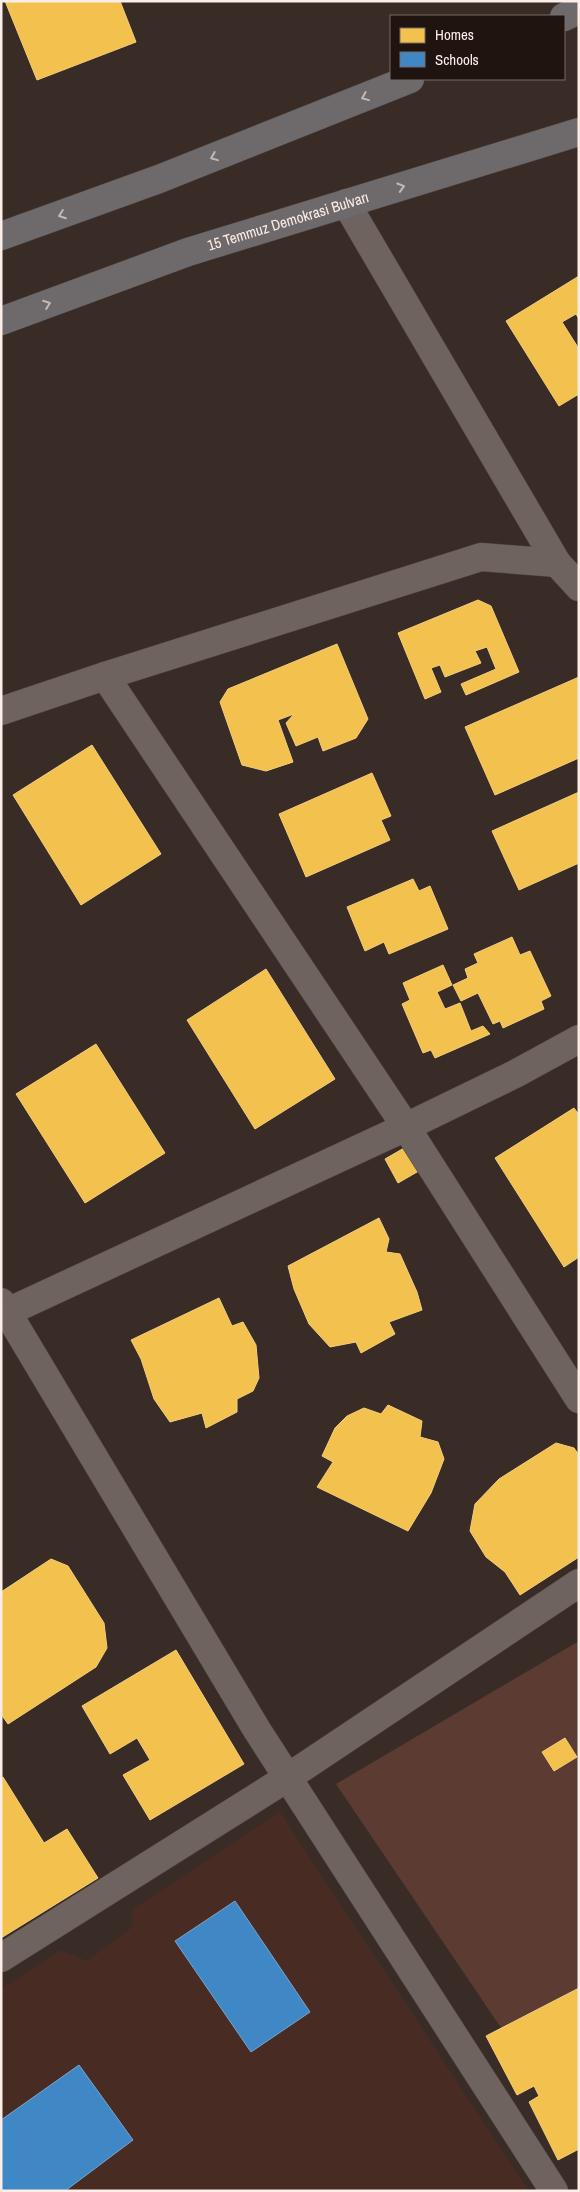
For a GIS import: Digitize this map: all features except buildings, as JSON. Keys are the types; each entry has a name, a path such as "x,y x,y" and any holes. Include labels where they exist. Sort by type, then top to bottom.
{"highway":[{"path":"565,17 579,10"},
{"path":"1,236 160,179 408,80"},
{"name":"15 Temmuz Demokrasi Bulvarı","path":"1,320 188,252 346,203 571,138"}],"street":[{"path":"346,203 557,563 579,587"},
{"path":"1,711 105,676 481,557 557,563"},
{"path":"105,676 406,1126 579,1399"},
{"path":"554,2191 288,1778 3,1310 406,1126 515,1074 579,1039"},
{"path":"1,1958 288,1778 579,1584"}],"shaded area":[{"path":"579,1641 579,2143 336,1784"},
{"path":"280,1812 529,2191 1,2191 1,1989 61,1950 87,1961 131,1928 133,1909"}]}
